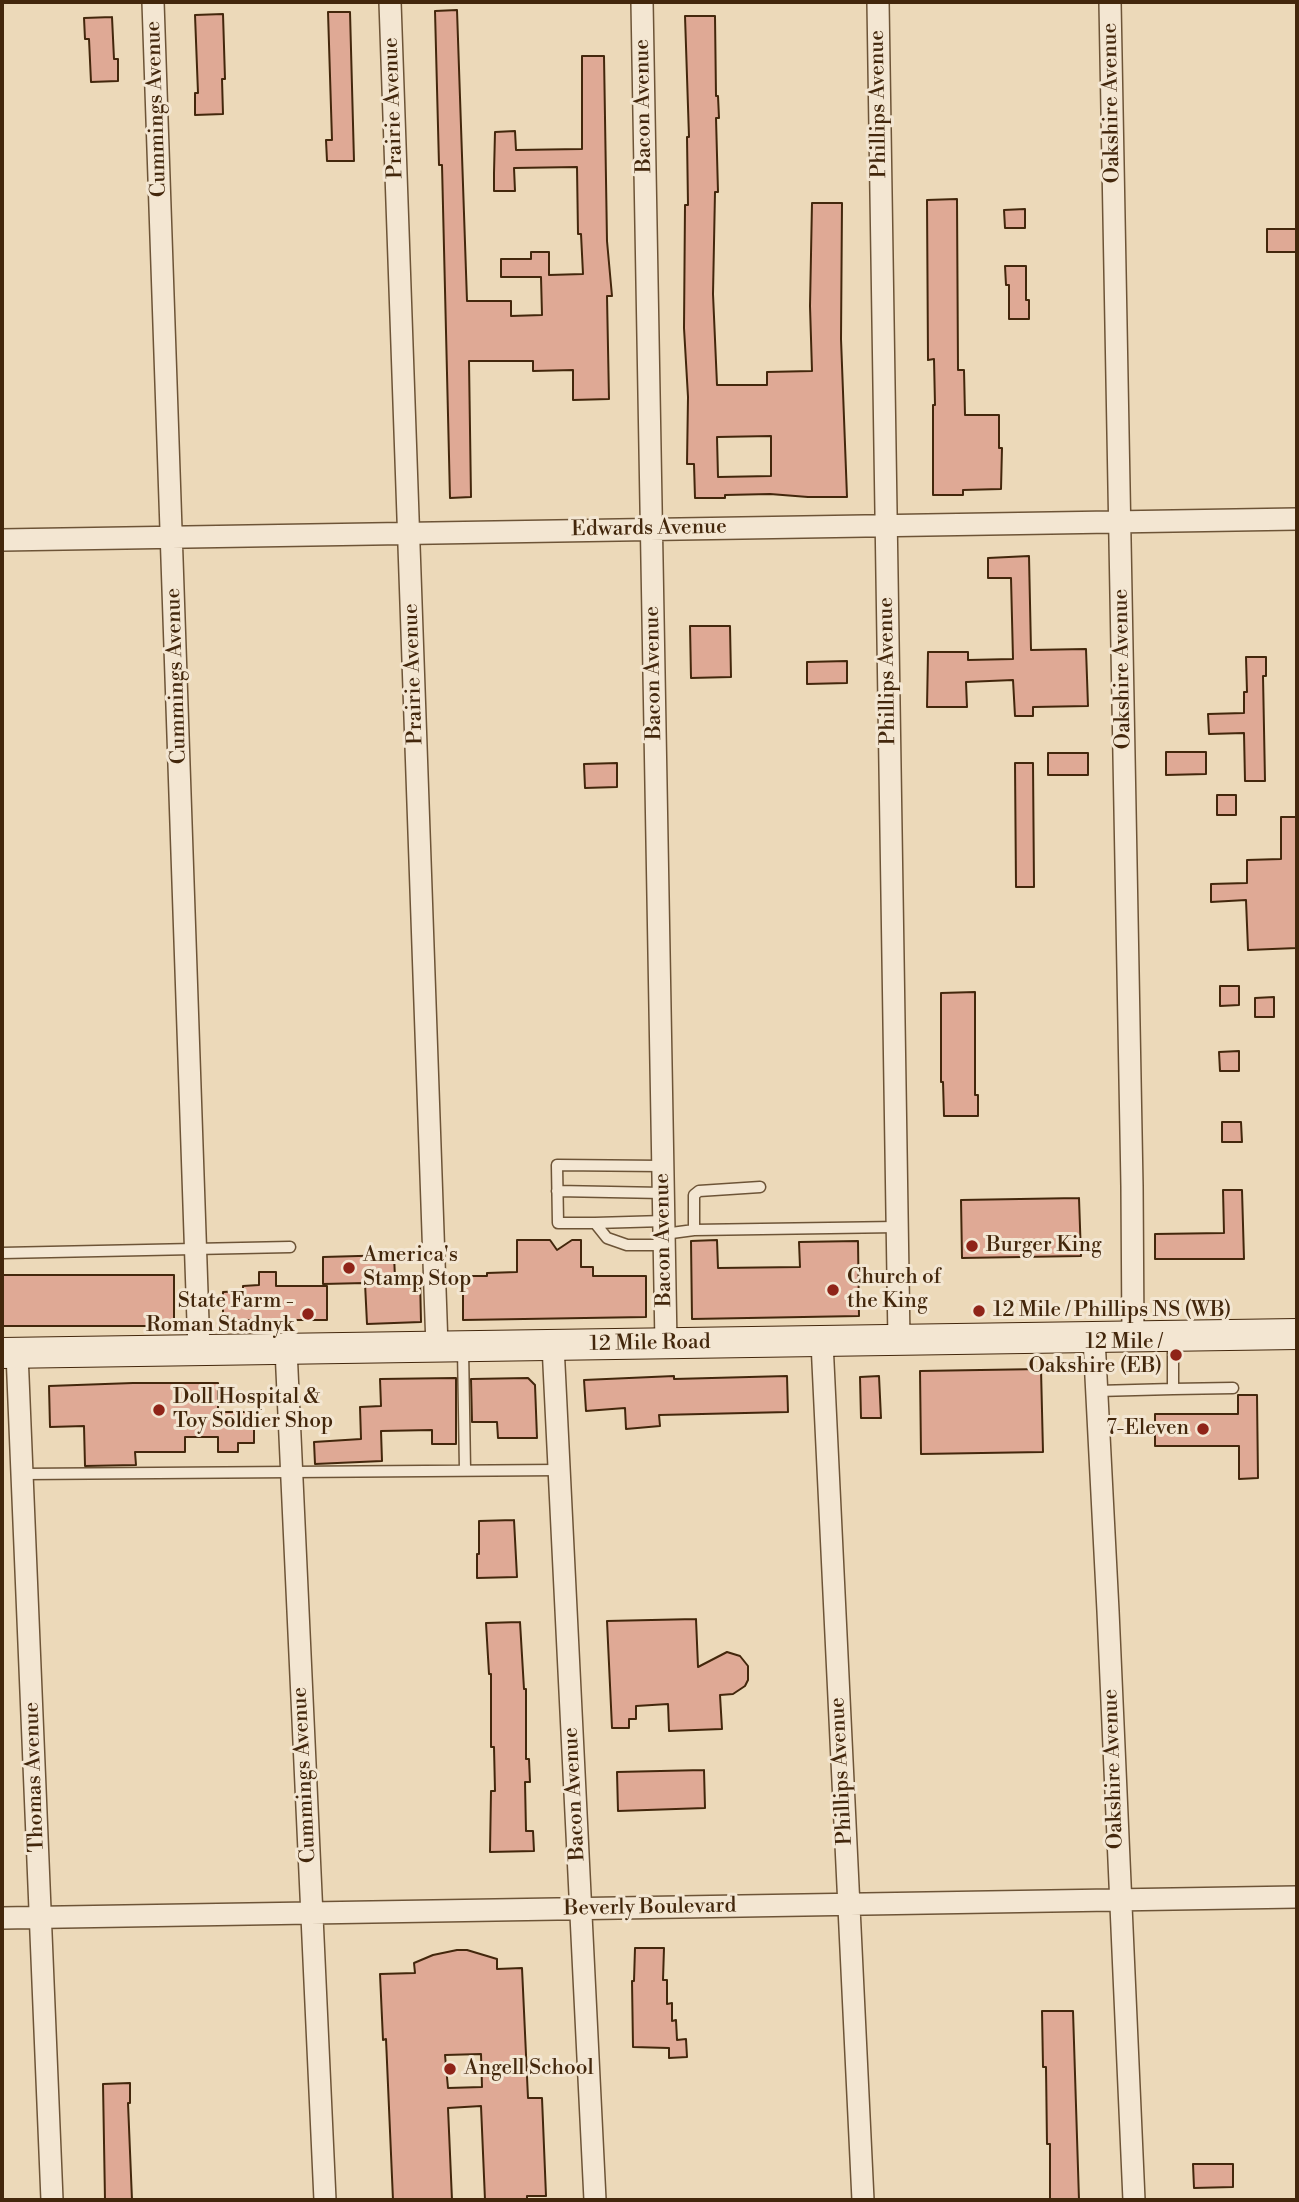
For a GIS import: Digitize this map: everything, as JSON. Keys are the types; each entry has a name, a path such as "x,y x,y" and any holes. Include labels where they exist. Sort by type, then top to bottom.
{"main road":[{"name":"12 Mile Road","path":"10,1353 1297,1334"}],"street":[{"name":"Cummings Avenue","path":"153,2 199,1350"},
{"name":"Prairie Avenue","path":"390,2 409,533 450,1347"},
{"name":"Bacon Avenue","path":"642,2 666,1344"},
{"name":"Phillips Avenue","path":"878,2 899,1340"},
{"name":"Oakshire Avenue","path":"1110,2 1133,1337"},
{"name":"Edwards Avenue","path":"2,540 1297,520"},
{"name":"Oakshire Avenue","path":"1094,1338 1134,2200"},
{"name":"Phillips Avenue","path":"822,1342 863,2200"},
{"name":"Bacon Avenue","path":"554,1345 595,2200"},
{"name":"Cummings Avenue","path":"286,1349 325,2200"},
{"name":"Thomas Avenue","path":"10,1353 23,1474 52,2200"},
{"name":"Beverly Boulevard","path":"2,1918 1297,1897"}],"lane":[{"path":"662,1166 557,1165 557,1191 558,1223 594,1223 664,1233"},
{"path":"694,1230 694,1195 699,1191 760,1186"},
{"path":"557,1191 663,1193"},
{"path":"594,1223 607,1238 627,1245 664,1233 694,1230 897,1227"},
{"path":"2,1253 290,1247"},
{"path":"1172,1337 1173,1389"},
{"path":"450,1347 465,1470"},
{"path":"1097,1391 1233,1388"},
{"path":"23,1474 560,1469"}],"building":[{"path":"457,10 467,301 511,301 511,316 542,315 541,277 501,277 501,259 531,259 531,252 549,252 549,275 583,274 581,234 578,234 577,167 514,168 515,191 494,191 495,132 515,131 516,150 582,149 582,56 604,56 607,241 612,296 607,296 609,399 573,400 573,370 533,371 533,361 469,361 471,497 450,498 442,165 439,165 435,11"},
{"path":"328,12 350,12 354,161 327,161 326,140 332,140"},
{"path":"223,14 223,114 195,115 195,93 198,93 195,15"},
{"path":"685,16 715,16 716,96 719,118 716,118 718,192 715,192 713,294 717,385 767,385 767,372 812,371 812,203 842,203 841,339 847,497 770,494 695,498 694,464 687,464 688,397 684,328 685,205 688,205","holes":["771,436 771,476 718,477 717,437"]},
{"path":"112,17 118,81 91,82 89,39 85,39 84,18"},
{"path":"957,199 958,370 964,370 965,415 999,415 999,448 1002,448 1001,489 963,490 963,495 933,495 935,405 934,359 928,360 927,200"},
{"path":"1025,209 1025,228 1005,228 1004,210"},
{"path":"1267,229 1297,229 1297,252 1267,252"},
{"path":"1005,266 1026,266 1029,319 1009,319 1009,285 1006,285"},
{"path":"1029,556 1031,650 1086,649 1088,706 1033,707 1033,716 1015,716 1013,680 966,682 967,707 927,707 928,652 968,652 968,660 1013,659 1011,578 988,578 988,558"},
{"path":"690,626 730,626 731,677 691,678"},
{"path":"1246,657 1266,657 1266,676 1263,676 1265,781 1245,781 1244,733 1209,734 1208,714 1244,713 1244,692 1247,692"},
{"path":"847,661 847,683 807,684 807,662"},
{"path":"1166,752 1206,752 1206,774 1166,775"},
{"path":"1048,753 1088,753 1088,775 1048,775"},
{"path":"617,763 617,787 585,788 584,764"},
{"path":"1015,763 1033,763 1034,887 1016,887"},
{"path":"1217,795 1236,795 1236,815 1217,815"},
{"path":"1281,817 1297,817 1297,948 1248,950 1246,900 1211,902 1211,884 1247,883 1247,860 1281,859"},
{"path":"1220,986 1239,986 1239,1005 1220,1006"},
{"path":"975,992 975,1095 978,1095 978,1116 944,1116 941,1082 941,993"},
{"path":"1274,997 1274,1017 1255,1017 1255,998"},
{"path":"1239,1051 1239,1071 1220,1071 1219,1052"},
{"path":"1222,1122 1241,1122 1242,1142 1222,1142"},
{"path":"1223,1190 1242,1190 1244,1259 1155,1259 1155,1234 1224,1233"},
{"path":"1079,1198 1081,1256 962,1258 961,1200"},
{"path":"517,1240 550,1240 557,1250 572,1240 581,1240 581,1267 593,1267 593,1276 646,1276 646,1317 463,1320 463,1276 517,1272"},
{"path":"717,1240 718,1268 800,1267 799,1242 858,1241 859,1316 692,1319 691,1241"},
{"path":"394,1255 395,1278 420,1278 421,1322 367,1324 365,1283 323,1284 323,1257"},
{"path":"259,1272 276,1272 276,1286 327,1286 327,1320 223,1320 223,1292 243,1291 243,1286 259,1285"},
{"path":"2,1275 174,1275 174,1326 2,1326"},
{"path":"1041,1369 1043,1452 921,1454 920,1371"},
{"path":"674,1376 674,1379 787,1376 788,1412 659,1415 660,1426 626,1429 625,1408 586,1411 584,1380"},
{"path":"879,1376 881,1418 861,1418 860,1377"},
{"path":"456,1378 456,1444 432,1444 432,1430 381,1431 382,1461 315,1464 314,1442 361,1439 360,1407 381,1406 380,1379"},
{"path":"528,1378 535,1385 537,1438 498,1438 497,1422 472,1422 471,1379"},
{"path":"218,1383 218,1412 254,1412 254,1443 238,1443 238,1452 218,1452 218,1437 185,1437 185,1452 135,1452 136,1465 85,1466 84,1426 50,1427 49,1386"},
{"path":"1238,1395 1257,1395 1258,1478 1239,1479 1239,1446 1155,1446 1155,1414 1238,1414"},
{"path":"514,1520 517,1577 477,1578 479,1521"},
{"path":"696,1619 698,1667 727,1652 740,1656 748,1666 745,1686 733,1694 720,1695 722,1729 669,1731 668,1704 636,1706 636,1719 629,1719 629,1728 612,1728 607,1621"},
{"path":"520,1622 526,1689 526,1759 529,1759 530,1782 525,1782 526,1831 533,1831 534,1851 490,1852 491,1791 495,1791 494,1747 491,1747 491,1674 486,1623"},
{"path":"704,1770 705,1808 618,1811 617,1772"},
{"path":"635,1948 664,1948 663,1980 667,1980 667,2004 672,2003 672,2021 676,2020 677,2040 686,2039 687,2057 669,2058 669,2048 633,2047 632,1981"},
{"path":"467,1950 497,1959 497,1969 522,1968 528,2098 542,2098 546,2196 527,2196 527,2200 485,2200 481,2106 448,2108 452,2200 393,2200 386,2039 383,2040 380,1974 415,1973 414,1963 433,1955","holes":["481,2054 482,2087 448,2088 445,2055"]},
{"path":"1042,2011 1073,2011 1079,2200 1050,2200 1050,2144 1047,2144"},
{"path":"130,2083 128,2103 132,2200 105,2200 103,2084"},
{"path":"1193,2164 1233,2164 1233,2187 1194,2188"}],"place":[{"name":"Burger King","path":"972,1246"},
{"name":"America's Stamp Stop","path":"349,1268"},
{"name":"Church of the King","path":"833,1290"},
{"name":"12 Mile / Phillips NS (WB)","path":"979,1311"},
{"name":"State Farm - Roman Stadnyk","path":"308,1314"},
{"name":"12 Mile / Oakshire (EB)","path":"1176,1355"},
{"name":"Doll Hospital & Toy Soldier Shop","path":"159,1410"},
{"name":"7-Eleven","path":"1203,1429"},
{"name":"Angell School","path":"450,2069"}]}
